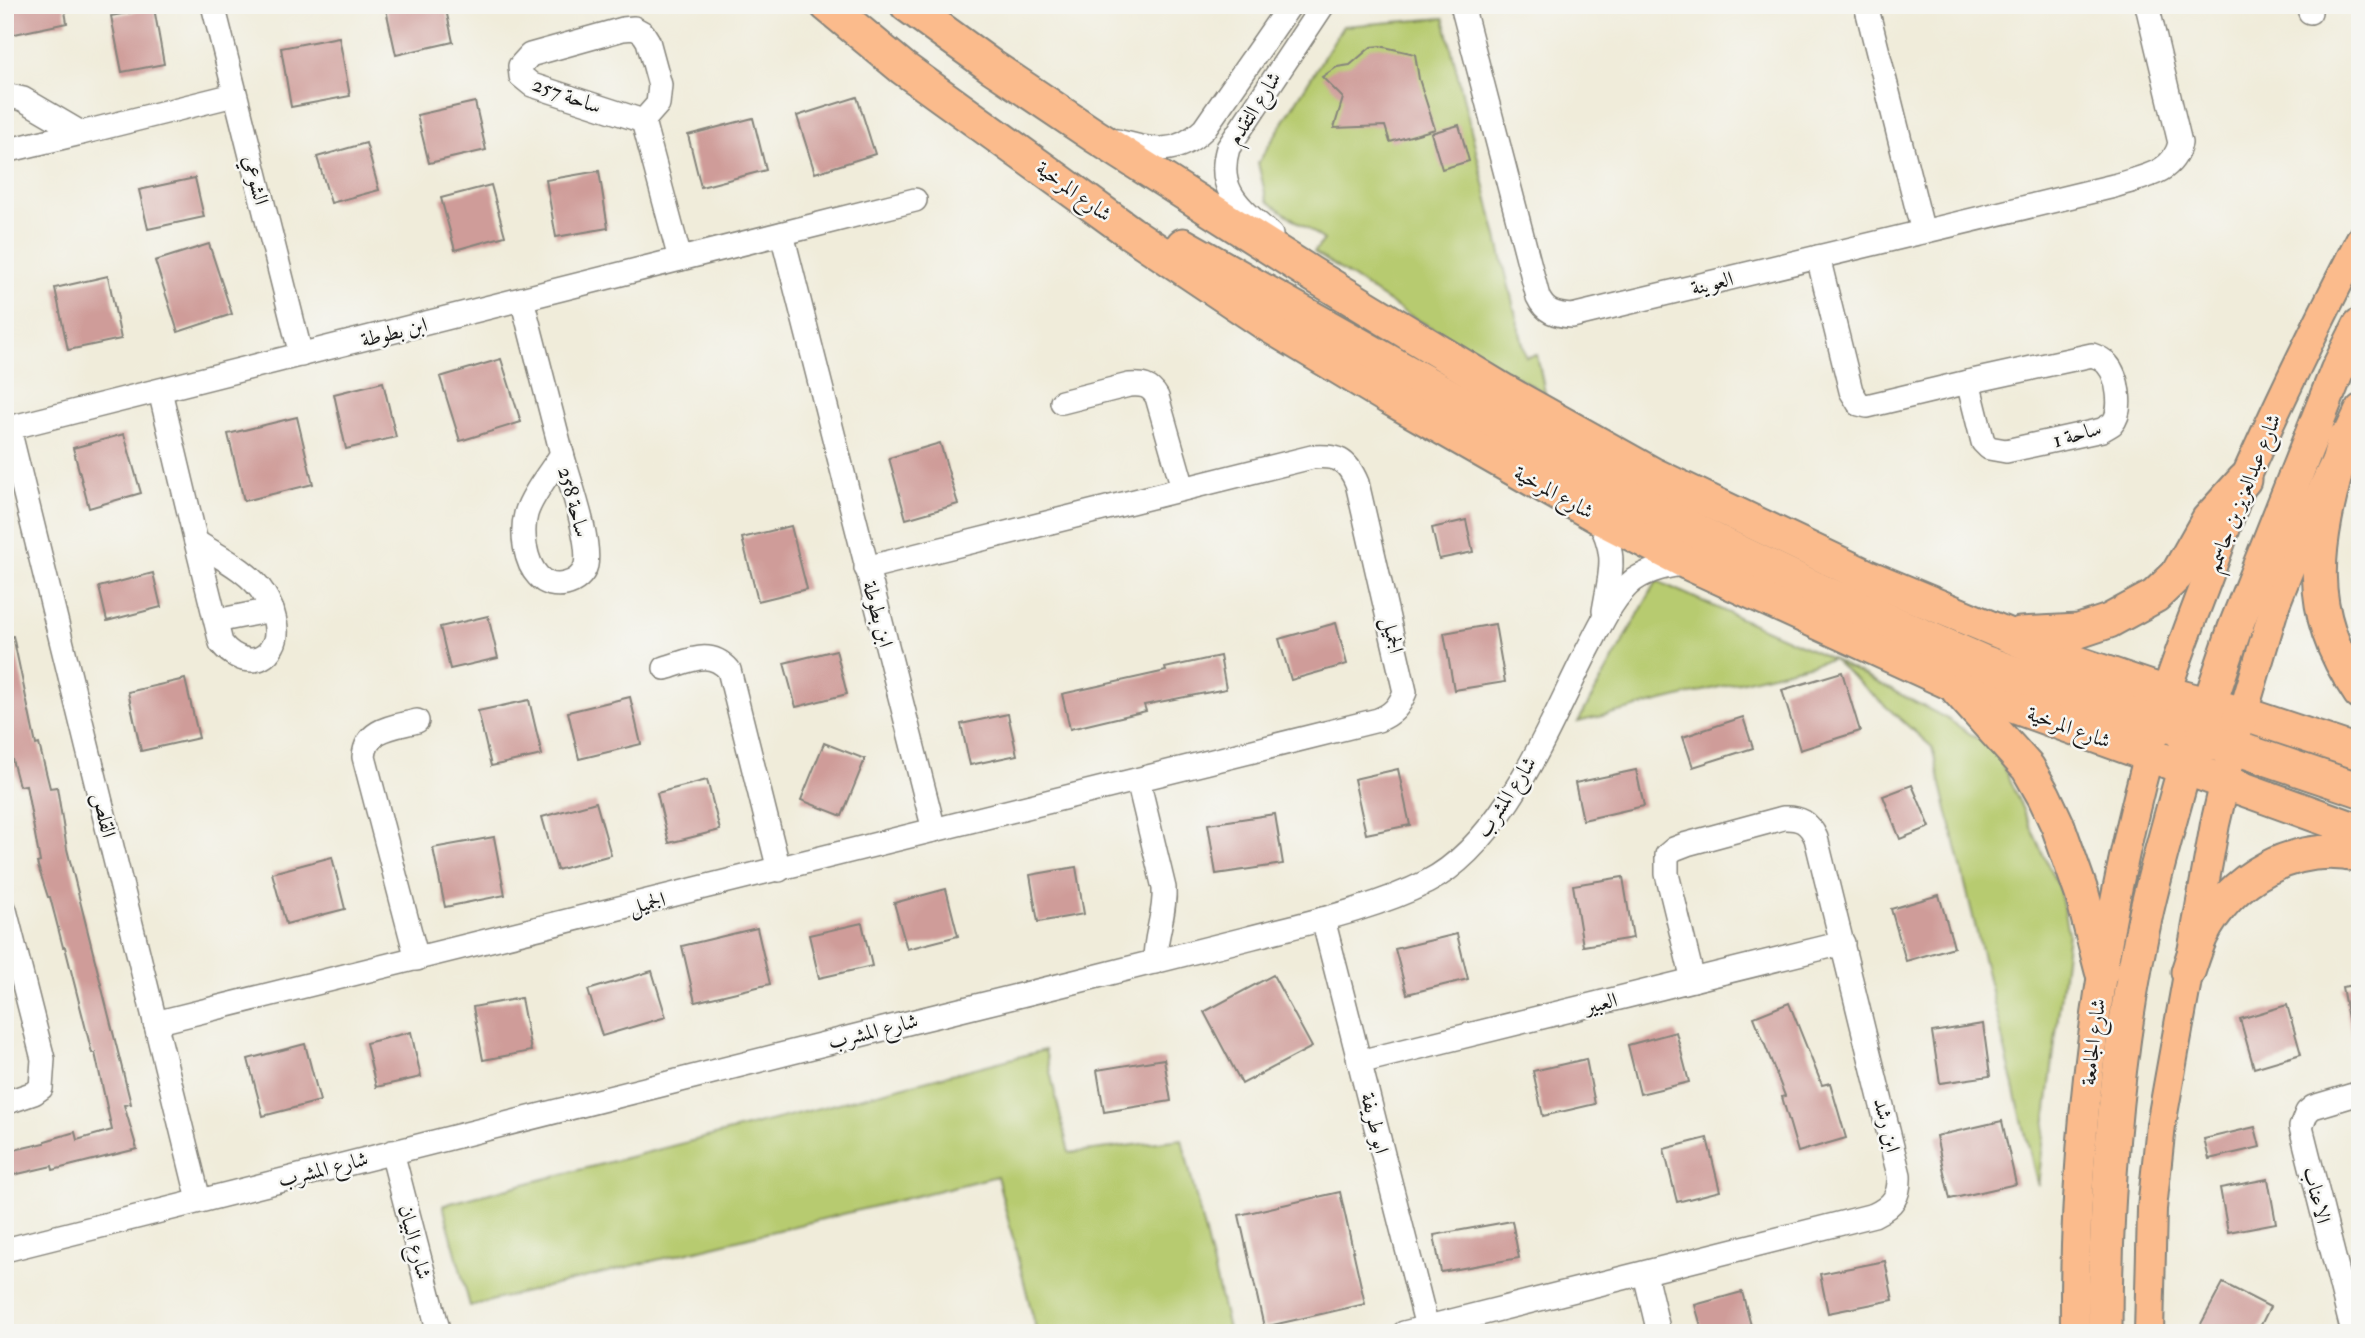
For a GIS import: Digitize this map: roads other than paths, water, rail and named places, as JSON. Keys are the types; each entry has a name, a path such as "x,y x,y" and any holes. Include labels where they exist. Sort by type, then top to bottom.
{"highway":[{"name":"شارع المرخية","path":"827,5 904,68 1131,233 1288,336 1388,397 1597,516 1688,563 1955,685 2150,757 2192,731 2243,714 2360,753"},
{"name":"شارع المرخية","path":"907,5 991,66 1096,136 1504,391 1652,474 1866,576 2065,659 2192,731 2225,784 2360,831"},
{"path":"1131,233 1162,238 1188,247 1614,489 1777,570 1981,661 2360,790"},
{"path":"2105,1333 2109,1212 2122,1060 2147,910 2192,731 2332,384 2360,325"},
{"path":"2344,439 2323,524 2319,569 2323,614 2338,657 2360,693"},
{"path":"2006,634 2080,631 2109,621 2155,596 2177,575 2208,520 2244,480"},
{"path":"1955,685 2028,768 2044,796 2082,894 2102,971"},
{"path":"2188,972 2201,936 2222,905 2259,871 2295,857 2314,853 2343,852 2360,856"}],"main road":[{"name":"شارع عبدالعزيز بن جاسمم","path":"2192,731 2244,480 2360,240"},
{"path":"2243,714 2280,591 2311,514 2360,408"},
{"name":"شارع الجامعة","path":"2075,1333 2074,1271 2085,1108 2102,971 2118,882 2150,757"},
{"path":"2149,1333 2152,1209 2161,1125 2204,877 2225,784"}],"street":[{"name":"الشوعي","path":"213,5 302,355"},
{"name":"شارع التقدم","path":"1096,136 1163,150 1176,148 1193,139 1203,129 1290,5"},
{"name":"شارع التقدم","path":"1310,272 1233,199 1224,171 1228,148 1323,5"},
{"name":"العوينة","path":"1462,5 1538,297 1542,306 1550,312 1572,316 2114,186 2162,170 2172,163 2180,143 2147,5"},
{"path":"1866,5 1923,232"},
{"name":"ساحة 257","path":"634,28 643,33 648,41 660,85 658,104 643,121 533,85 521,76 520,66 530,55 540,51 634,28"},
{"path":"5,95 23,99 82,133"},
{"path":"5,151 234,95"},
{"path":"643,121 680,259"},
{"name":"ابن بطوطة","path":"7,429 915,200"},
{"name":"ابن بطوطة","path":"782,234 934,831"},
{"name":"ساحة 1","path":"1818,257 1851,391 1859,404 1867,406 1968,382 2092,355 2103,360 2114,376 2118,398 2117,413 2112,424 2102,430 2020,449 1996,450 1983,442 1968,382"},
{"name":"ساحة 258","path":"522,299 584,538 587,551 586,566 580,577 572,583 549,583 538,577 530,564 523,527 527,511 562,454"},
{"path":"1062,402 1129,385 1146,385 1157,397 1183,488"},
{"path":"160,391 196,542 221,643 230,654 243,660 255,660 266,655 274,644 276,631 272,610 264,593 252,579 196,542"},
{"name":"القلص","path":"7,429 199,1200"},
{"name":"الجميل","path":"155,1023 1378,720 1392,715 1405,692 1357,483 1352,470 1341,460 1329,456 1312,457 1183,488 866,568"},
{"name":"شارع المشرب","path":"1597,516 1612,551 1603,621"},
{"name":"شارع المشرب","path":"5,1250 1156,962 1323,919 1402,893 1428,882 1453,866 1475,846 1494,822 1516,789 1603,621 1622,590 1639,576 1660,568 1688,563"},
{"path":"216,621 272,610"},
{"path":"665,667 708,656 720,660 729,670 779,870"},
{"path":"417,721 379,731 367,742 364,757 417,959"},
{"path":"1138,780 1164,888 1165,903 1156,945 1156,962"},
{"name":"ابن رشد","path":"1404,1333 1644,1274 1874,1215 1888,1209 1900,1189 1899,1175 1843,943 1812,828 1796,818 1783,818 1687,844 1667,855 1667,874 1693,980"},
{"path":"5,910 43,1059 43,1079 41,1088 34,1093 5,1103"},
{"name":"ابو طريفة","path":"1323,919 1427,1327"},
{"name":"العبير","path":"1359,1062 1843,943"},
{"name":"الاعناب","path":"2353,1333 2301,1126 2313,1107 2360,1093"},
{"name":"شارع البيان","path":"392,1152 439,1333"},
{"path":"1644,1274 1659,1333"}]}
